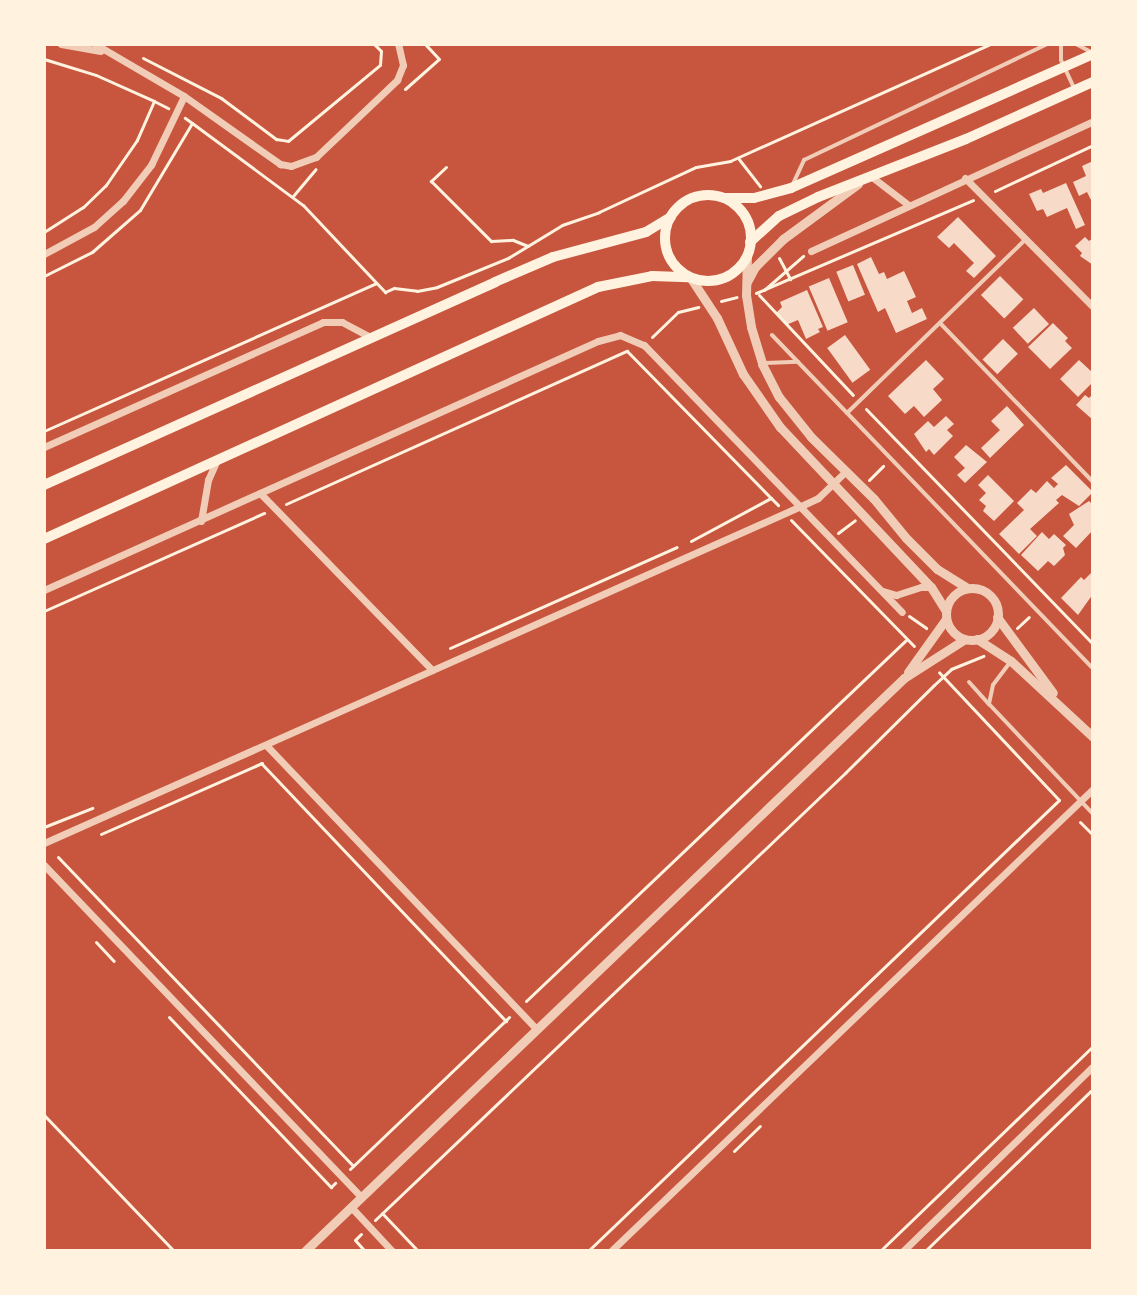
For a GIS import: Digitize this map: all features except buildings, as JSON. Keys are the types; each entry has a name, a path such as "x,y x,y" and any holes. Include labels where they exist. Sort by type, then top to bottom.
{"main road":[{"path":"44,485 368,336 553,257 646,232 671,217 694,197 762,197 791,188 1093,54"},
{"path":"750,242 787,211 1093,82"},
{"path":"44,539 598,287 652,276 710,281 726,276 747,255 750,228 743,213 724,198"},
{"path":"671,217 666,232 666,248 673,262 689,277"}],"street":[{"path":"61,44 106,52"},
{"path":"95,44 184,96 280,164 294,166 319,155 391,86 401,73 403,61 398,44"},
{"path":"44,254 94,227 123,201 151,165 184,96"},
{"path":"811,251 907,204 1093,121"},
{"path":"749,291 755,267 783,239 868,178 907,204"},
{"path":"965,178 1091,302"},
{"path":"747,255 749,291 762,364 792,415 937,569 967,588 990,595 997,617 1065,708"},
{"path":"689,277 709,305 751,387 780,427 931,587 953,632 965,639 977,639 991,631 997,617"},
{"path":"44,447 323,322 338,321 368,336"},
{"path":"44,590 615,336 628,337 644,345 902,612"},
{"path":"201,521 208,480 216,462"},
{"path":"44,843 801,506 818,498 846,471"},
{"path":"260,493 432,670"},
{"path":"876,585 896,595 931,587"},
{"path":"904,678 946,615 955,593 967,588"},
{"path":"305,1251 904,678 965,639"},
{"path":"977,639 1011,661 1093,737"},
{"path":"266,745 536,1029"},
{"path":"611,1251 1093,789"},
{"path":"44,865 361,1197"},
{"path":"903,1251 1093,1066"},
{"path":"351,1207 392,1251"}],"lane":[{"path":"791,188 798,166 804,160 1047,44"},
{"path":"1061,44 1065,67 1075,90"},
{"path":"1076,44 1093,54"},
{"path":"847,413 1026,239"},
{"path":"940,323 1093,482"},
{"path":"772,335 1093,669"},
{"path":"762,364 798,362"},
{"path":"989,704 993,685 1011,661"},
{"path":"969,682 1093,814"}],"path":[{"path":"374,44 381,51"},
{"path":"134,53 221,98 276,139 288,141 380,65 381,51 389,44"},
{"path":"425,44 439,59 431,66"},
{"path":"192,123 293,196 385,292 394,288 429,290 508,258 562,225 599,212 696,167 738,158 990,44"},
{"path":"44,59 96,75 154,101 137,140 106,185 83,207 44,232"},
{"path":"644,345 678,312 749,291 764,290 984,196 1093,145"},
{"path":"446,167 431,181 491,241 513,240 528,246"},
{"path":"764,290 784,269 811,251"},
{"path":"44,431 376,283"},
{"path":"749,291 1093,644"},
{"path":"44,611 627,351 906,640 525,1002"},
{"path":"450,648 692,541 771,498"},
{"path":"418,1251 382,1213 943,677 987,654"},
{"path":"588,1251 1059,800 943,677"},
{"path":"58,857 353,1166 506,1021 261,763 101,834"},
{"path":"1080,822 1093,835"},
{"path":"96,942 114,961"},
{"path":"169,1017 331,1187"},
{"path":"880,1251 1093,1046"},
{"path":"925,1251 1093,1089"},
{"path":"44,1115 174,1251"},
{"path":"732,1153 760,1126"},
{"path":"355,1240 365,1251"}]}
